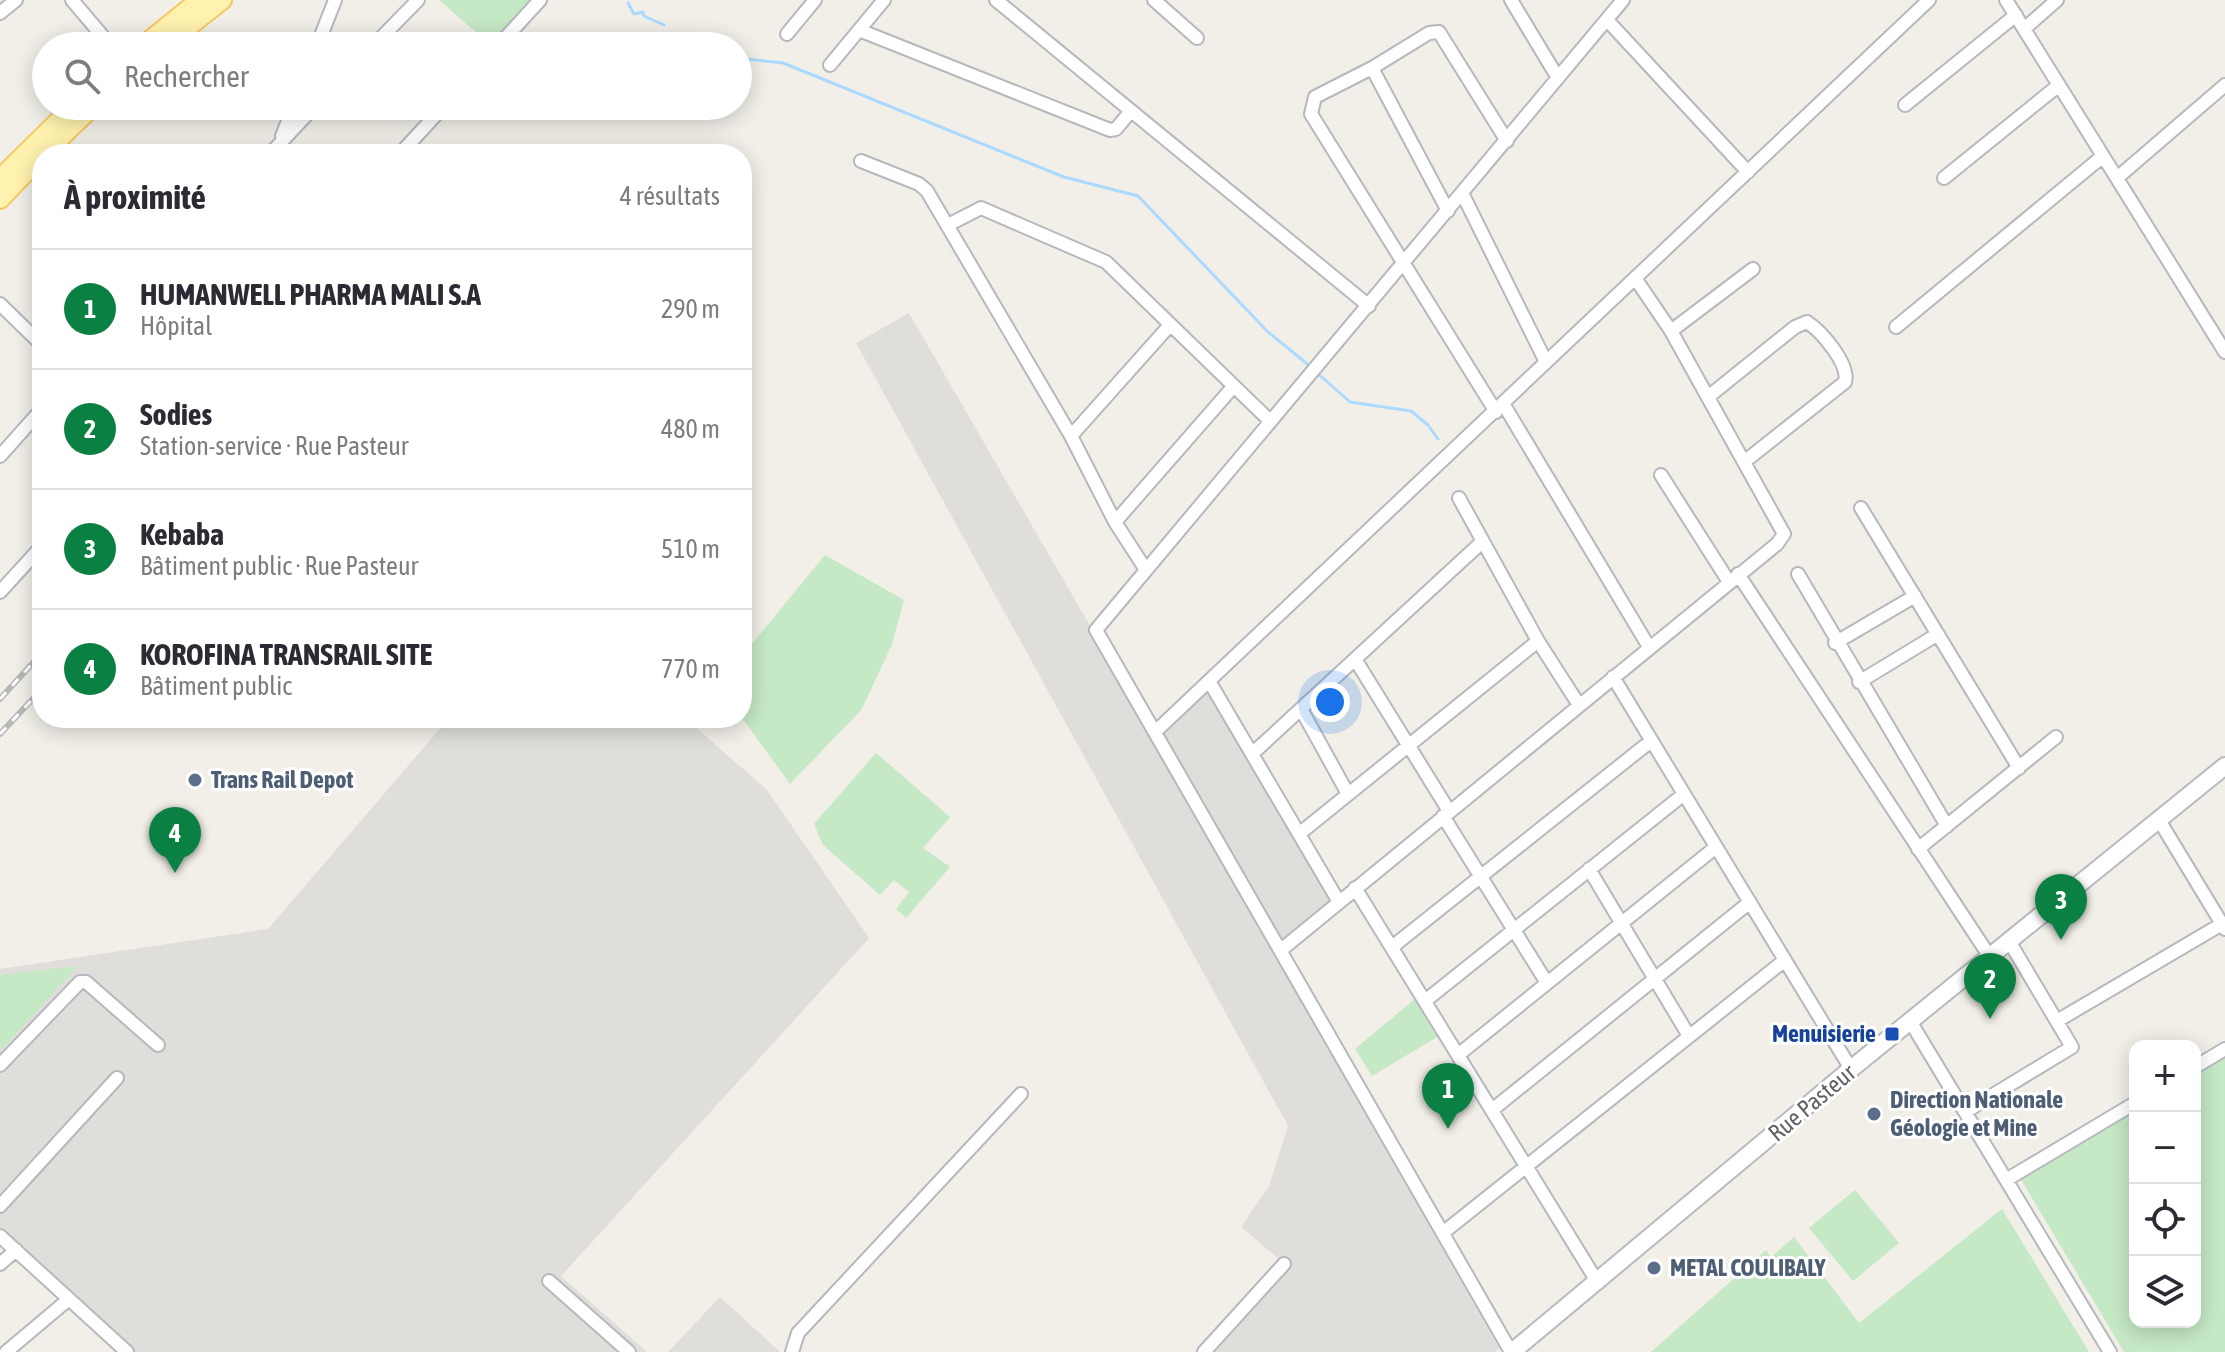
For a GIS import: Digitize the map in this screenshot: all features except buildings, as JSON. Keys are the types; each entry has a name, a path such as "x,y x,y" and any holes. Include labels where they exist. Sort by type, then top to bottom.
{"main road":[{"path":"160,32 200,0"},
{"path":"182,32 222,0"},
{"path":"35,144 60,120"},
{"path":"53,144 78,120"},
{"path":"0,179 32,147"},
{"path":"0,199 32,165"},
{"name":"Rue Pasteur","path":"1512,1352 1851,1069 2225,766"}],"street":[{"path":"0,13 16,0"},
{"path":"72,0 99,32"},
{"path":"322,32 335,0"},
{"path":"387,32 418,0"},
{"path":"511,32 540,0"},
{"path":"787,34 815,0"},
{"path":"830,65 884,0"},
{"path":"996,0 1369,306"},
{"path":"1154,0 1197,38"},
{"path":"1511,0 1558,78"},
{"path":"1512,1352 1096,630 1307,377 1325,360 1623,0"},
{"path":"1155,732 1929,0"},
{"path":"2006,0 2225,352"},
{"path":"2024,29 2057,0"},
{"path":"1905,105 2016,15"},
{"path":"1607,20 1748,172"},
{"path":"859,30 1110,130 1116,129 1130,112"},
{"path":"1507,141 1439,32 1429,33 1372,68 1315,97 1311,114 1649,647"},
{"path":"1372,68 1448,211"},
{"path":"1944,178 2059,85"},
{"path":"2117,178 2225,85"},
{"path":"279,143 288,120"},
{"path":"279,143 301,120"},
{"path":"409,144 431,120"},
{"path":"1896,327 2103,156"},
{"path":"861,161 919,184 948,225 1071,436 1115,522 1146,570"},
{"path":"1463,195 1546,362"},
{"path":"948,225 981,208 1106,262 1270,421"},
{"path":"1671,331 1753,269"},
{"path":"1281,950 1777,544 1784,534 1671,331 1635,278"},
{"path":"0,304 32,335"},
{"path":"1708,397 1795,327 1807,322 1817,328 1845,370 1845,382 1744,462"},
{"path":"1071,436 1170,325"},
{"path":"1115,522 1233,387"},
{"path":"0,456 32,420"},
{"path":"1661,475 1990,957"},
{"path":"1459,498 1538,641 1579,705"},
{"path":"1861,508 2019,768"},
{"path":"1252,754 1482,542"},
{"path":"0,592 32,557"},
{"path":"1798,574 1835,643 1947,826"},
{"path":"1835,643 1915,596"},
{"path":"1859,682 1938,634"},
{"path":"1299,834 1538,641"},
{"path":"1355,659 1409,745 1481,876 1547,983"},
{"path":"1613,677 1851,1069"},
{"path":"1209,681 1339,902"},
{"path":"1301,709 1348,794"},
{"path":"1918,849 2056,737"},
{"path":"1392,947 1651,741"},
{"path":"1425,1001 1684,794"},
{"path":"2057,1021 2224,927 2159,820"},
{"path":"1458,1055 1716,847"},
{"path":"1589,869 1689,1036"},
{"path":"1355,888 1598,1283"},
{"path":"1492,1110 1750,902"},
{"path":"1965,1112 2072,1047 2009,941"},
{"path":"1444,1232 1785,960"},
{"path":"0,1065 80,982 86,982 158,1045"},
{"path":"1910,1021 2110,1352"},
{"path":"2201,1063 2225,1049"},
{"path":"0,1206 117,1078"},
{"path":"792,1352 798,1333 1021,1094"},
{"path":"2006,1180 2129,1107"},
{"path":"0,1236 120,1350"},
{"path":"0,1264 16,1250"},
{"path":"1204,1352 1284,1264"},
{"path":"549,1281 629,1352"},
{"path":"6,1352 69,1299"}],"shaded area":[{"path":"909,313 1152,733 1208,679 1340,905 1276,958 1499,1348 1495,1352 1197,1352 1281,1261 1241,1227 1269,1186 1288,1126 856,343"},
{"path":"440,728 696,728 767,790 869,938 561,1276 647,1352 134,1352 0,1229 0,969 268,929"},
{"path":"720,1297 780,1352 668,1352"}],"green space":[{"path":"439,0 534,0 505,32 476,32"},
{"path":"825,555 904,600 892,644 862,709 790,784 749,728 752,728 752,644"},
{"path":"876,753 950,817 923,848 950,867 906,918 896,909 909,892 894,880 880,895 823,845 814,824"},
{"path":"78,966 0,1051 0,975"},
{"path":"1415,999 1437,1037 1372,1076 1355,1049"},
{"path":"2225,1056 2225,1352 2124,1352 2020,1178 2129,1113 2129,1328 2201,1328 2201,1070"},
{"path":"1855,1190 1899,1243 1853,1281 1809,1228"},
{"path":"2002,1209 2089,1352 1651,1352 1766,1250 1771,1257 1794,1237 1859,1323"}],"waterway":[{"path":"628,3 634,14 643,12 644,16 664,25"},
{"path":"752,60 783,63 1064,177 1138,196 1268,332 1311,367"},
{"path":"1316,372 1350,402 1411,411 1428,425 1438,439"}],"railway":[{"path":"0,699 32,664"},
{"path":"0,734 32,700"}],"place":[{"name":"Trans Rail Depot","path":"195,780"},
{"name":"KOROFINA TRANSRAIL SITE","path":"175,873"},
{"name":"Kebaba","path":"2061,940"},
{"name":"Sodies","path":"1990,1019"},
{"name":"Menuisierie","path":"1892,1034"},
{"name":"Direction Nationale Géologie et Mine","path":"1874,1114"},
{"name":"HUMANWELL PHARMA MALI S.A","path":"1448,1129"},
{"name":"METAL COULIBALY","path":"1654,1268"}]}
